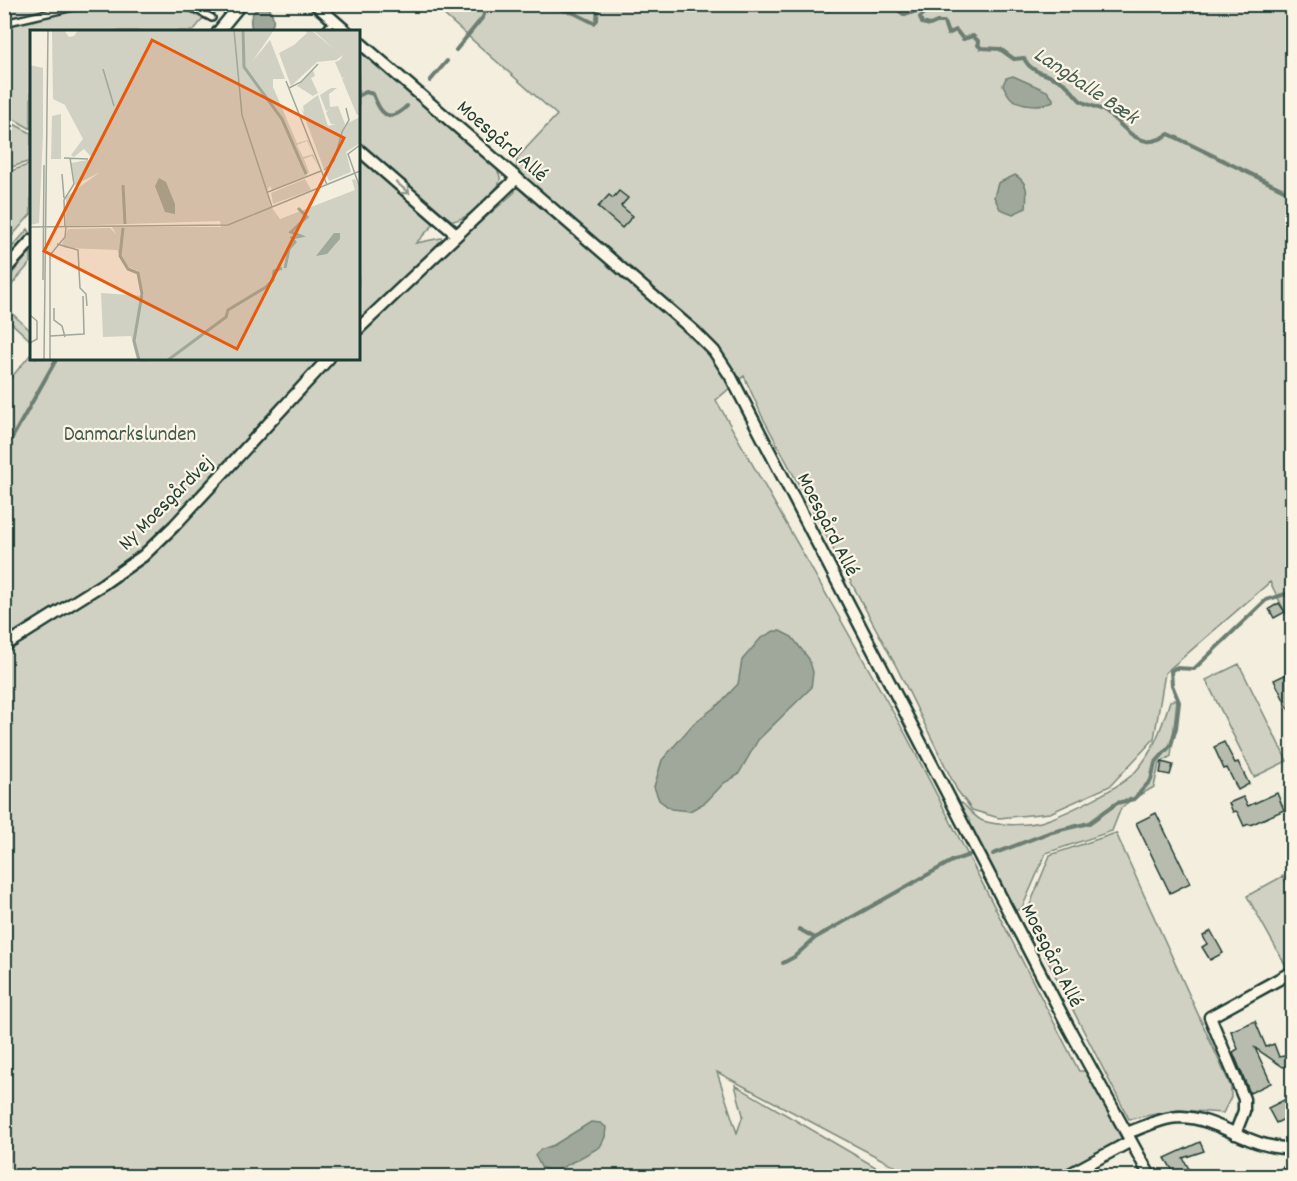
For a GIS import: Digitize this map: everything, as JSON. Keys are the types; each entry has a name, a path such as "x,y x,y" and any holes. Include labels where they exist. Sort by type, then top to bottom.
{"main road":[{"path":"1286,1176 1293,1173"}],"street":[{"path":"221,30 242,4"},
{"path":"315,4 345,30"},
{"name":"Moesgård Allé","path":"360,44 696,332 714,351 731,377 1070,1030 1150,1176"},
{"path":"360,151 457,235"},
{"path":"360,327 517,178"},
{"path":"4,271 30,242"},
{"name":"Ny Moesgårdvej","path":"4,646 143,556 174,526 327,360"},
{"path":"1235,1134 1244,1111 1244,1099 1210,1017 1293,972"},
{"path":"1066,1176 1129,1137 1164,1119 1180,1117 1199,1119 1261,1145 1279,1149 1293,1148"}],"lane":[{"path":"4,23 87,4"},
{"path":"186,4 212,18"},
{"path":"326,30 334,20"}],"green space":[{"path":"101,4 168,6 203,19 194,30 30,30 30,128 5,114 5,27"},
{"path":"4,5 75,5 5,20"},
{"name":"Danmarkslunden","path":"433,5 1292,5 1292,626 1270,582 1165,673 1154,739 1110,786 1050,813 999,818 972,810 957,790 897,668 762,416 744,376 716,400 906,735 1079,1071 1088,1071 1121,1138 1117,1143 1058,1176 1032,1176 1029,1171 1028,1176 913,1176 717,1072 737,1133 743,1115 735,1085 891,1176 733,1176 729,1173 725,1176 5,1176 4,386 30,355 30,360 360,360 360,159 434,224 416,243 441,238 453,246 515,192 517,158 557,115"},
{"path":"360,52 496,168 500,181 483,202 460,219 453,221 360,144"},
{"path":"4,119 30,132 30,161 5,169"},
{"path":"30,164 30,215 5,244 5,173"},
{"path":"28,229 30,235 5,263 5,255"},
{"path":"30,252 30,263 5,293 5,282"},
{"path":"5,307 30,330 30,340 5,317"},
{"path":"1239,664 1287,761 1254,777 1206,680"},
{"path":"1177,699 1171,756 1159,764 1154,787 1121,808 1112,831 1046,853 1022,908 1015,911 959,805 962,803 983,821 1015,825 1041,822 1080,806 1107,792 1136,771 1153,747 1170,701"},
{"path":"1116,833 1231,1087 1231,1097 1223,1113 1178,1110 1129,1119 1025,917 1050,855"},
{"path":"1283,876 1292,894 1292,962 1286,966 1247,896"}],"shaded area":[{"path":"263,6 271,11 273,20 268,30 253,30 252,16"},
{"path":"1013,76 1047,91 1053,101 1032,105 1015,101 1003,85 1006,78"},
{"path":"1015,175 1023,181 1027,198 1026,208 1013,214 1000,209 994,197 998,183"},
{"path":"774,631 780,631 792,637 809,659 813,672 811,688 758,740 738,775 724,783 706,802 690,811 671,809 659,800 654,787 662,760 694,723 719,704 738,684 742,660 761,638"},
{"path":"591,1122 600,1123 606,1127 605,1137 600,1147 558,1170 541,1167 535,1155 540,1150 554,1145"}],"building":[{"path":"619,191 628,198 621,206 633,216 622,228 598,207 609,195 613,198"},
{"path":"1279,603 1285,612 1274,618 1269,609"},
{"path":"1293,671 1293,718 1274,680"},
{"path":"1224,742 1235,763 1238,762 1249,784 1238,790 1227,768 1224,769 1214,747"},
{"path":"1162,762 1173,765 1170,775 1160,773"},
{"path":"1277,793 1284,810 1250,825 1244,826 1238,813 1233,812 1229,803 1243,797 1248,806"},
{"path":"1156,813 1190,883 1170,893 1136,823"},
{"path":"1211,931 1223,953 1210,960 1202,947 1207,944 1203,936"},
{"path":"1255,1021 1266,1047 1274,1044 1279,1057 1284,1056 1289,1059 1289,1065 1283,1067 1255,1048 1271,1083 1250,1093 1233,1052 1238,1049 1231,1031"},
{"path":"1286,1099 1293,1115 1276,1123 1268,1108"},
{"path":"1200,1142 1204,1151 1183,1158 1189,1169 1176,1176 1165,1158"}],"waterway":[{"path":"456,50 483,17 485,11 483,4"},
{"path":"529,4 533,9 539,4"},
{"path":"554,4 560,9 594,23 597,20 598,4"},
{"name":"Langballe Bæk","path":"825,4 828,10 846,4"},
{"name":"Langballe Bæk","path":"872,4 873,9 878,10 886,4"},
{"name":"Langballe Bæk","path":"893,4 905,15 924,8 926,12 920,17 922,23 930,25 944,22 948,34 956,30 963,39 973,36 981,48 1000,49 1014,59 1024,58 1031,68 1060,80 1081,101 1106,112 1135,137 1150,141 1169,134 1292,194"},
{"path":"430,81 447,61"},
{"path":"360,95 366,92 373,94 382,111 390,116 407,106"},
{"path":"4,452 56,360"},
{"name":"Langballe Bæk","path":"993,854 1048,833 1089,823 1117,803 1134,799 1151,780 1155,763 1171,745 1176,728 1179,702 1172,685 1171,671 1175,668 1194,669 1266,600 1292,592"},
{"path":"783,963 794,957 815,938 952,861 969,855"},
{"path":"799,929 815,938"}]}
